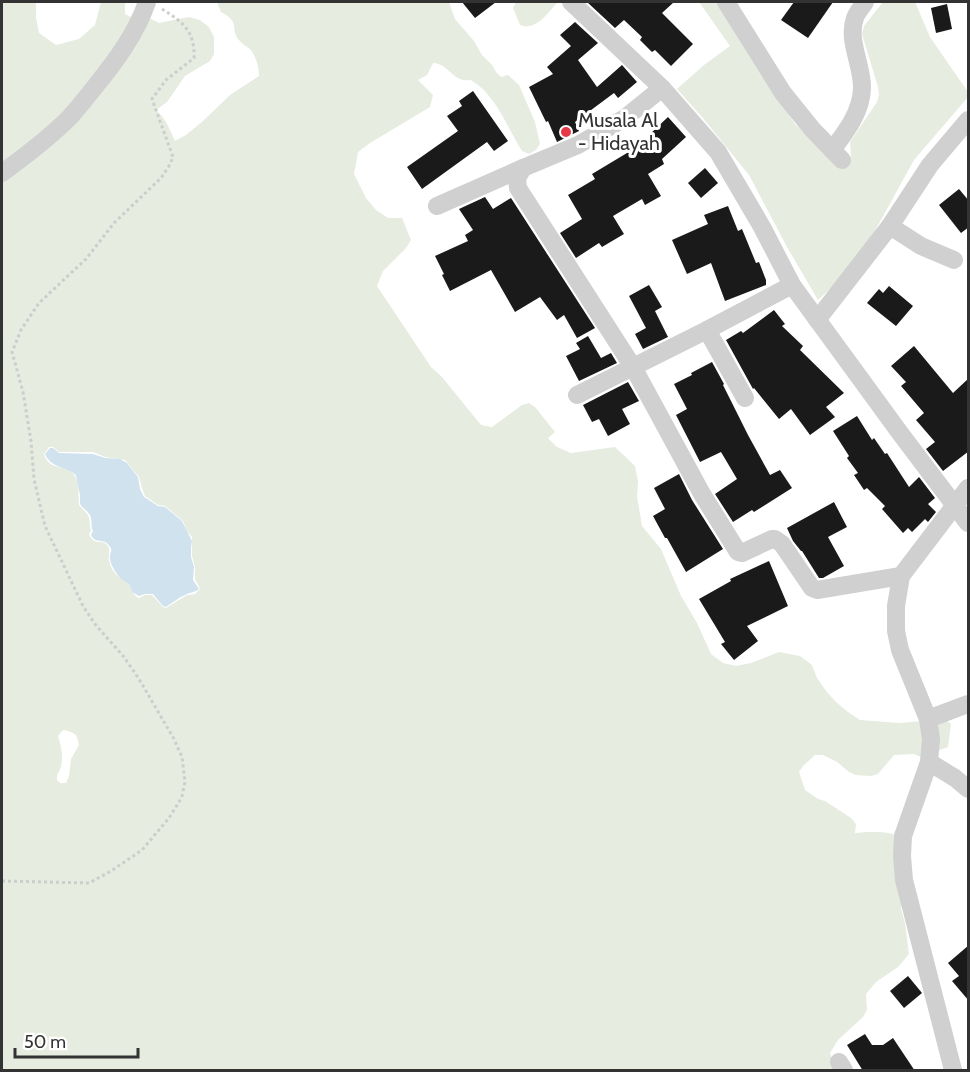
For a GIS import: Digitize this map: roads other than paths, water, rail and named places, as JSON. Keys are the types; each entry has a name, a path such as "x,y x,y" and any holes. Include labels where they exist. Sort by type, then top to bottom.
{"street":[{"path":"571,2 662,88 718,152 762,227 792,285 969,523"},
{"path":"726,2 783,93 837,155 860,100 862,87 853,27 856,16 865,2"},
{"path":"2,173 70,117 111,67 140,20 153,4"},
{"path":"437,206 588,140 625,118 662,88"},
{"path":"817,320 890,226 930,165 969,120"},
{"path":"523,168 517,178 518,188 633,367 702,494 738,552 742,553 775,539 782,544 812,588 817,590 901,576"},
{"path":"890,226 921,246 954,260"},
{"path":"577,394 792,285"},
{"path":"707,330 745,398"},
{"path":"953,1071 904,880 903,836 929,762 931,739 928,719 900,650 896,631 896,606 901,576 969,488"},
{"path":"928,719 969,704"},
{"path":"929,762 969,789"}],"water":[{"path":"50,448 59,453 93,454 120,459 127,463 138,477 144,497 158,506 165,507 182,521 192,541 193,580 199,589 182,596 166,607 153,594 139,596 132,592 130,585 119,577 113,568 108,544 95,540 91,535 93,531 91,518 80,504 76,475 48,459 45,454"}],"place":[{"name":"Musala Al - Hidayah","path":"566,132"}]}
